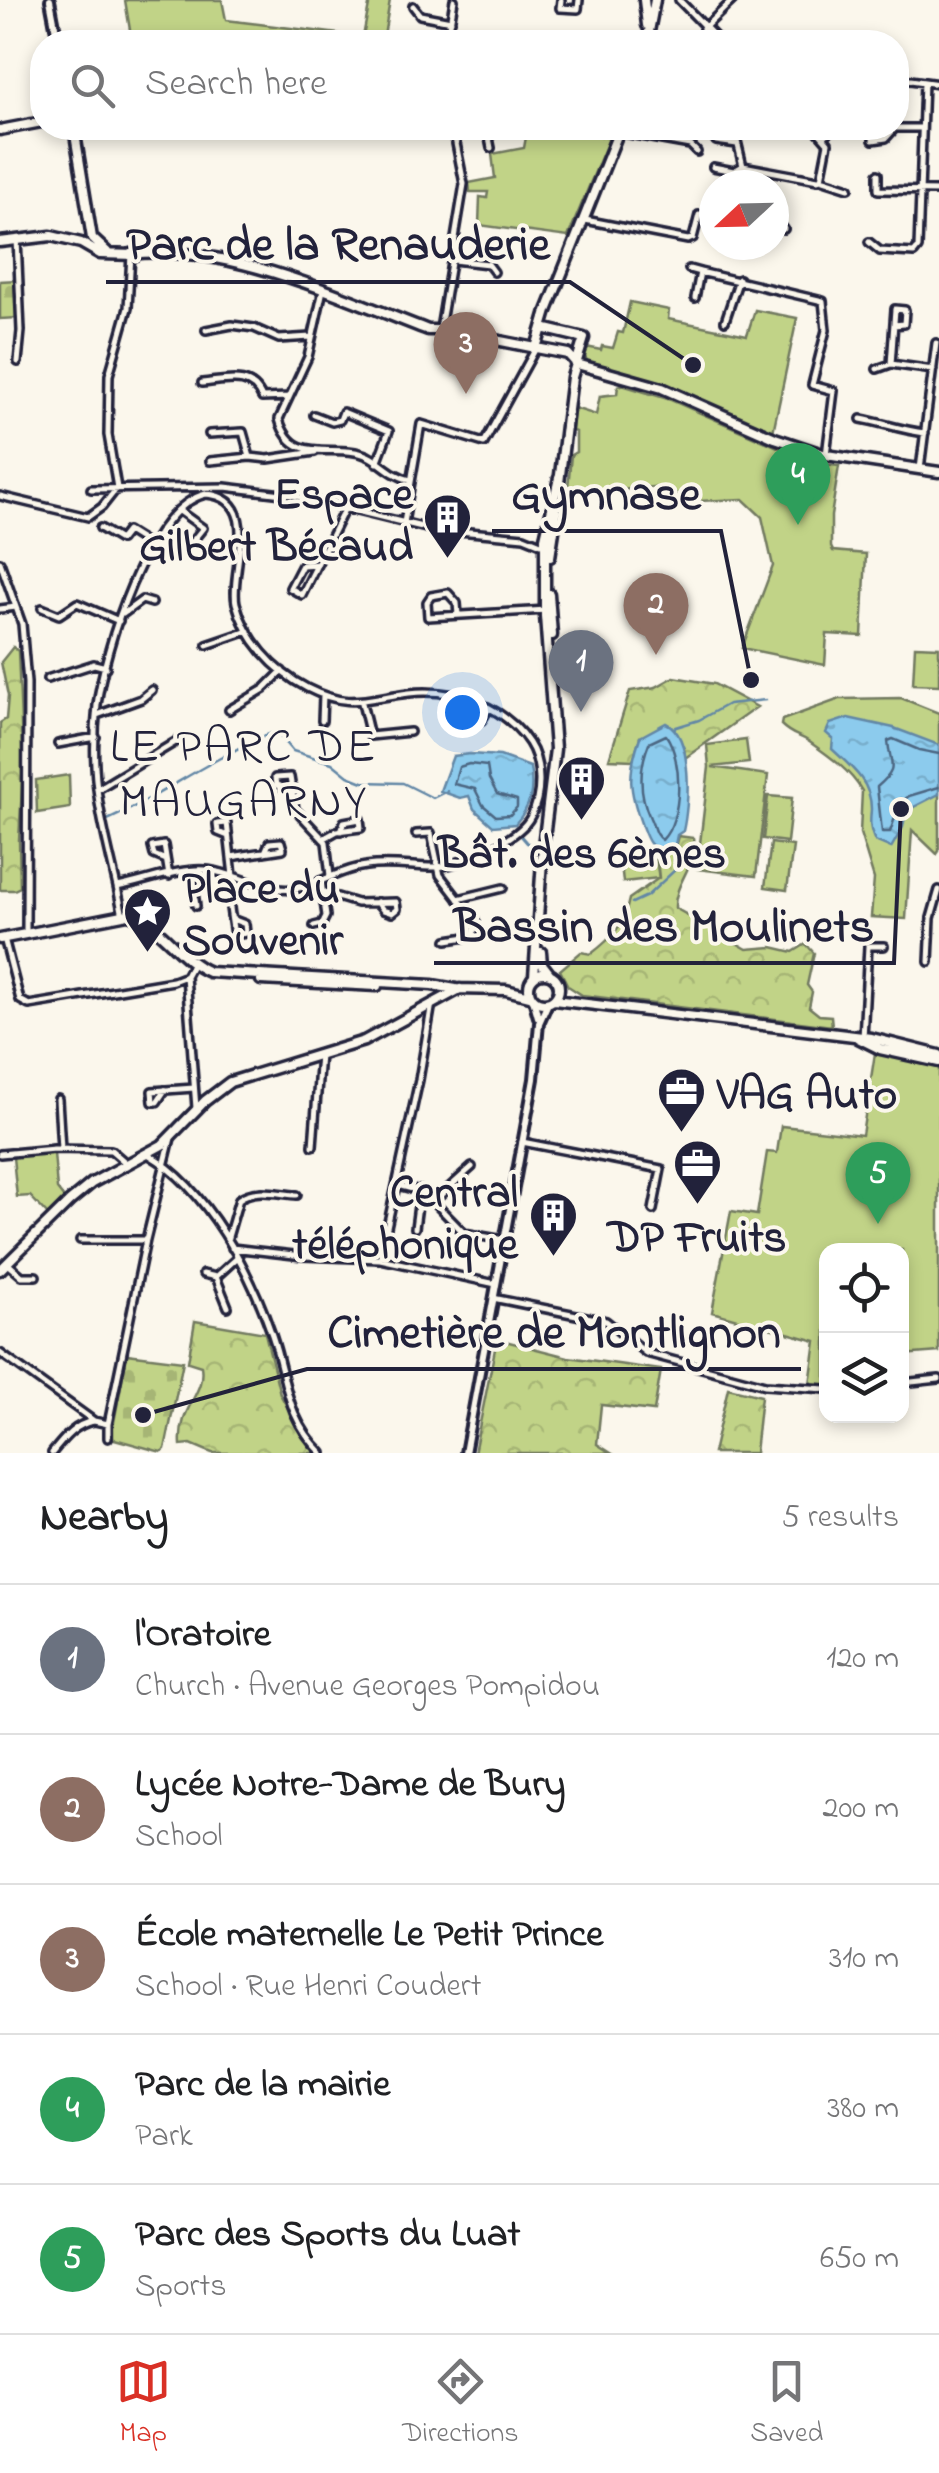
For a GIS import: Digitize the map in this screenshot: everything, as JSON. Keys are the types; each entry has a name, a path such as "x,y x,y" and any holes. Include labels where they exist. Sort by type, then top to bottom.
{"main road":[{"path":"644,0 647,30"},
{"path":"649,30 655,0"},
{"path":"0,130 30,124"},
{"path":"75,140 88,242"},
{"path":"536,348 617,140"},
{"path":"0,242 51,236 88,242 111,254 210,259 323,290 428,330 570,354 577,364 662,388 775,438 826,454 939,472"},
{"path":"532,998 555,732 547,573 572,377 584,338 546,329"},
{"path":"558,353 570,361 572,377"},
{"path":"548,610 560,754 545,867 541,958 559,986 583,1001"},
{"path":"2,938 134,915 190,970 217,978 438,989 447,995"},
{"path":"190,970 506,990 551,1001 583,1001 860,1038 880,1049 939,1059"},
{"path":"506,990 548,973"},
{"path":"551,1001 559,986"},
{"path":"4,1267 70,1201 126,1162 172,1138 230,1082 374,1036 460,989"}],"street":[{"path":"50,0 56,30"},
{"path":"449,30 454,0"},
{"path":"562,0 560,8 578,9 578,0"},
{"path":"678,0 706,30"},
{"path":"703,28 733,0"},
{"path":"414,6 420,15 451,20"},
{"path":"909,80 939,84"},
{"path":"869,242 880,251 916,251 924,82"},
{"path":"909,128 922,128"},
{"path":"440,329 464,185 456,140"},
{"path":"489,140 491,148"},
{"path":"667,140 690,145 697,152"},
{"path":"737,140 743,166"},
{"path":"821,179 826,140"},
{"path":"716,141 737,144"},
{"path":"713,167 734,171 743,166 821,179 849,188"},
{"path":"878,174 878,190 939,191"},
{"path":"584,220 688,240 694,236 699,218"},
{"path":"17,239 21,332 18,362"},
{"path":"0,496 88,517 117,488 108,435 109,375 128,308 130,254"},
{"path":"452,260 488,264 494,272"},
{"path":"689,269 823,301 826,330 812,385 834,391 826,454"},
{"path":"695,298 700,272"},
{"path":"725,320 738,279"},
{"path":"323,290 308,357 279,419 287,438 317,452 356,453 410,480"},
{"path":"206,330 232,325 254,328 279,339 312,337"},
{"path":"890,364 894,326"},
{"path":"920,470 936,343"},
{"path":"404,522 421,424 484,443 536,348"},
{"path":"876,369 890,364 933,370"},
{"path":"202,383 246,380 258,387 262,398 288,397"},
{"path":"314,414 332,422 340,420 343,412 388,431 377,463"},
{"path":"860,419 883,423 889,429 926,433"},
{"path":"209,434 243,432 250,457"},
{"path":"293,454 297,445"},
{"path":"210,461 308,456 317,452"},
{"path":"91,489 225,487 290,494 443,531 550,540"},
{"path":"117,887 204,870 278,889 295,889 364,866 438,868 507,840 531,816 538,781 534,754 521,732 504,717 456,696 431,692 362,702 323,695 282,671 248,631 234,591 243,538 231,508 216,496 196,496 178,510 152,546 120,619 97,715 98,789 122,916"},
{"path":"317,564 302,565 290,588 302,595 345,508"},
{"path":"178,510 203,528 191,542"},
{"path":"100,528 120,540 127,531 152,546"},
{"path":"524,537 550,540"},
{"path":"0,562 23,627 27,682 26,932"},
{"path":"458,615 457,603 448,593 431,596 426,602 428,617 548,610"},
{"path":"120,619 142,600 152,603"},
{"path":"42,608 59,615 77,603 120,619"},
{"path":"0,609 16,607"},
{"path":"207,645 248,631"},
{"path":"47,679 94,664 106,666"},
{"path":"228,710 264,689 282,671"},
{"path":"97,715 141,699 152,690"},
{"path":"322,721 323,695"},
{"path":"362,702 370,736 410,732"},
{"path":"448,725 482,720 488,708"},
{"path":"58,744 96,737"},
{"path":"98,789 177,740"},
{"path":"292,790 295,808 323,839 330,854 330,876"},
{"path":"323,839 341,830"},
{"path":"416,834 431,833 444,882 474,916 477,928 473,936 448,940"},
{"path":"228,836 232,919"},
{"path":"230,857 265,852"},
{"path":"166,860 169,876"},
{"path":"191,871 196,906"},
{"path":"314,926 322,924 326,916 321,881"},
{"path":"458,899 503,888"},
{"path":"929,962 932,918 939,890"},
{"path":"324,893 357,903 377,902"},
{"path":"2,938 20,1000 28,1006 173,981 190,970"},
{"path":"860,1038 868,946 884,946"},
{"path":"190,970 196,1111"},
{"path":"464,1453 534,1079 538,1023 532,998"},
{"path":"538,1023 551,1001"},
{"path":"380,1259 432,1003"},
{"path":"313,1146 320,1054"},
{"path":"165,1090 194,1088"},
{"path":"58,1099 61,1149"},
{"path":"108,1438 146,1240 172,1138"},
{"path":"522,1142 661,1169 653,1210"},
{"path":"0,1154 111,1150 126,1162"},
{"path":"145,1152 197,1197 228,1240 272,1336 288,1402 307,1436 322,1453"},
{"path":"433,1202 472,1167"},
{"path":"401,1186 420,1190 464,1233 504,1240"},
{"path":"415,1228 420,1190"},
{"path":"228,1240 244,1195 297,1195"},
{"path":"80,1240 146,1240"},
{"path":"232,1248 380,1259 496,1284"},
{"path":"216,1277 237,1258"},
{"path":"4,1267 22,1276 36,1276"},
{"path":"203,1274 216,1277"},
{"path":"216,1277 228,1306"},
{"path":"493,1298 606,1321 646,1353 664,1358 765,1384 819,1388"},
{"path":"0,1353 94,1421"},
{"path":"909,1382 939,1379"},
{"path":"52,1453 84,1423 108,1424"}],"green space":[{"path":"125,0 222,0 226,20 307,30 130,30"},
{"path":"370,0 390,0 385,30 364,30"},
{"path":"525,140 608,140 568,237 479,225 480,197 487,198 488,192 470,192 469,183 495,178 492,154 524,148"},
{"path":"17,280 18,318 0,319 0,281"},
{"path":"630,302 669,310 668,319 747,335 755,310 797,318 773,432 665,383 588,362 584,355 586,347 613,348 618,332 623,333"},
{"path":"618,386 671,400 814,463 839,466 831,516 831,547 833,551 866,554 862,636 827,634 825,665 742,648 773,566 762,517 743,499 698,501 653,487 608,491 568,488 571,455 576,452 576,432 572,431 574,408 596,415 600,396 617,394"},
{"path":"915,646 939,647 939,685 913,684"},
{"path":"13,647 18,651 23,771 20,887 0,890 0,723 6,719 8,696 1,662"},
{"path":"674,677 714,684 757,707 685,758 684,748 640,737 633,760 609,759 630,691 656,687"},
{"path":"901,698 939,713 939,851 937,854 912,830 906,919 871,917 874,879 860,833 862,791 831,757 781,725 782,720 840,699"},
{"path":"746,740 749,763 712,767 768,775 756,876 697,869 709,767 707,745"},
{"path":"69,775 70,808 37,813 36,780"},
{"path":"768,796 792,798 787,842 763,839"},
{"path":"678,836 694,838 694,847 675,908 747,949 772,947 793,952 806,944 814,953 807,985 812,992 809,1007 819,1015 831,1016 832,1026 582,995 568,986 560,970 581,952 591,954 611,937 624,917 629,899 659,878 657,859 662,852 674,851"},
{"path":"771,843 793,846 787,890 765,887"},
{"path":"656,860 659,878 623,882 621,864"},
{"path":"876,1047 939,1064 939,1352 909,1354 909,1243 819,1243 819,1385 810,1384 816,1341 712,1312 731,1211 757,1215 767,1152 777,1153 781,1126 862,1135"},
{"path":"54,1153 57,1189 64,1198 48,1215 30,1196 17,1197 13,1157"},
{"path":"195,1321 265,1333 280,1394 305,1439 318,1453 212,1453 191,1444 181,1445 184,1421 200,1385 201,1366 188,1362"},
{"path":"497,1339 568,1357 661,1370 654,1411 601,1405 597,1444 611,1453 474,1453"},
{"path":"127,1354 183,1361 165,1449 161,1452 111,1438"},
{"path":"728,1388 761,1396 755,1453 713,1453"}],"water":[{"path":"848,718 894,728 939,745 939,794 906,811 903,827 891,848 875,841 867,790 832,749 833,739 826,733 830,724"},
{"path":"666,723 681,742 688,789 683,831 677,835 674,850 662,852 651,844 644,831 632,792 631,772 640,737"},
{"path":"453,756 500,756 530,767 530,798 515,824 493,826 474,809 469,796 460,798 440,791"}],"waterway":[{"path":"673,728 699,720 728,704 766,700"},
{"path":"105,821 245,745 277,732 293,751 332,763 363,782 403,783 433,798 447,791"},
{"path":"521,836 538,846"},
{"path":"632,903 647,896 676,869 673,852"}],"place":[{"name":"Parc de la Renauderie","path":"693,365"},
{"name":"École maternelle Le Petit Prince","path":"466,394"},
{"name":"Parc de la mairie","path":"798,525"},
{"name":"Espace Gilbert Bécaud","path":"448,560"},
{"name":"Lycée Notre-Dame de Bury","path":"656,655"},
{"name":"Gymnase","path":"751,680"},
{"name":"l'Oratoire","path":"581,712"},
{"name":"Bassin des Moulinets","path":"901,809"},
{"name":"Bât. des 6èmes","path":"582,822"},
{"name":"Place du Souvenir","path":"147,954"},
{"name":"VAG Auto","path":"682,1134"},
{"name":"DP Fruits","path":"697,1206"},
{"name":"Parc des Sports du Luat","path":"878,1224"},
{"name":"Central téléphonique","path":"553,1258"},
{"name":"Cimetière de Montlignon","path":"143,1415"}],"district":[{"name":"LE PARC DE MAUGARNY","path":"244,772"}]}
